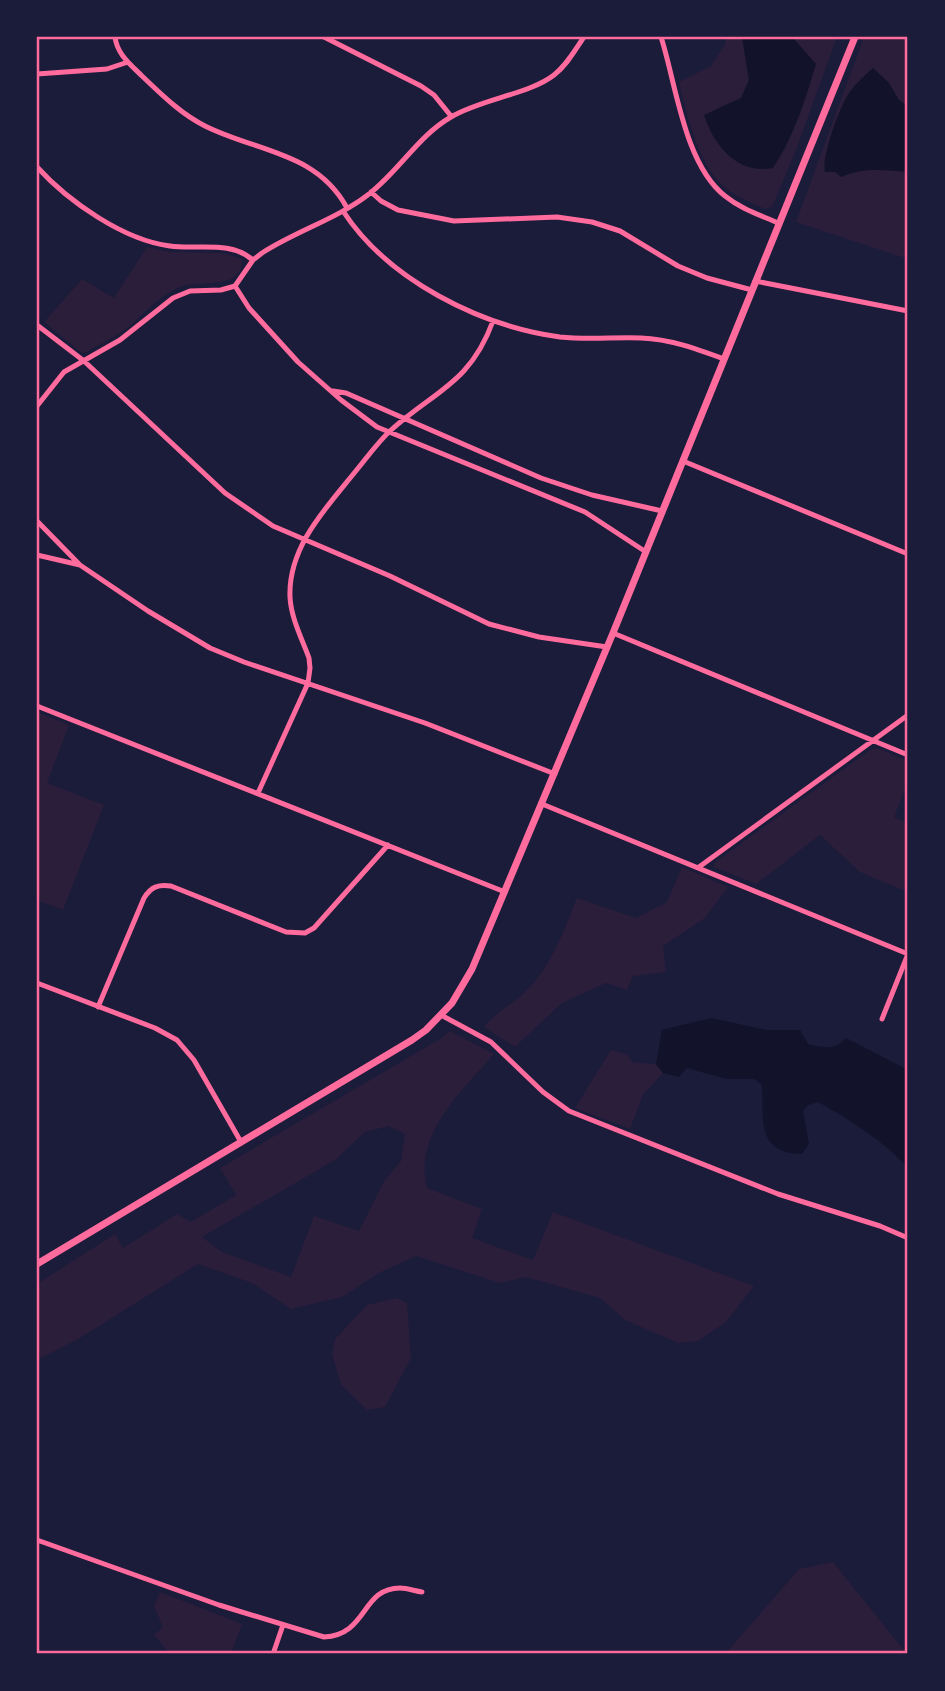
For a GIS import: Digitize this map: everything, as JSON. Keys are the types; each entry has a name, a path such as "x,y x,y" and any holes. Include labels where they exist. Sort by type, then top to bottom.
{"main road":[{"path":"37,1264 412,1040 441,1015 462,989 555,774 855,37"}],"street":[{"path":"115,37 120,53 176,107 196,121 296,161 329,181 345,210 368,241 404,272 444,298 493,321 561,337 662,340 724,359"},
{"path":"324,37 421,86 434,95 451,116"},
{"path":"37,406 64,372 120,340 173,298 190,291 221,290 234,286 253,260 270,248 345,210 371,192 451,116 489,99 544,81 562,68 584,37"},
{"path":"661,37 682,121 707,175 722,194 733,202 778,223"},
{"path":"37,74 107,69 128,61"},
{"path":"37,167 81,206 138,237 167,246 230,248 253,260"},
{"path":"371,192 398,210 454,221 557,217 592,222 620,231 678,266 707,278 751,290"},
{"path":"755,281 908,312"},
{"path":"234,286 249,308 298,362 359,414 389,432 585,512 646,552"},
{"path":"258,793 308,683 309,658 290,598 293,571 305,540 316,521 389,432 464,373 484,342 493,321"},
{"path":"37,325 84,361 225,493 273,526 390,576 489,624 539,637 607,647"},
{"path":"333,391 346,393 541,478 592,495 662,511"},
{"path":"682,461 908,554"},
{"path":"37,521 80,565 168,624 210,648 425,723 555,774"},
{"path":"37,555 80,565"},
{"path":"613,633 908,755"},
{"path":"37,706 505,892"},
{"path":"699,867 908,715"},
{"path":"542,804 908,954 882,1018"},
{"path":"98,1007 144,898 155,886 171,886 286,932 306,933 322,922 388,845"},
{"path":"37,983 155,1028 177,1040 194,1060 241,1142"},
{"path":"441,1015 491,1042 543,1092 569,1111 778,1194 880,1226 908,1238"},
{"path":"37,1540 324,1637 336,1637 348,1632 357,1624 369,1603 388,1590 399,1588 422,1592"},
{"path":"273,1654 283,1625"}],"shaded area":[{"path":"724,37 742,37 749,80 741,99 719,107 784,151 801,111 816,64 792,37 837,37 796,150 772,207 765,209 731,192 713,174 699,150 679,82 711,66 726,43"},
{"path":"742,37 792,37 816,64 793,131 773,168 749,167 729,156 714,137 704,115 741,98 749,80"},
{"path":"864,37 908,37 908,259 796,222"},
{"path":"873,68 889,83 899,100 908,106 908,172 866,170 841,177 835,172 825,172 828,144 845,100"},
{"path":"147,247 169,252 224,253 242,259 235,276 228,280 188,285 172,291 123,331 85,353 44,322 82,279 114,298"},
{"path":"37,712 69,725 47,783 104,805 63,910 37,900"},
{"path":"877,748 908,761 908,782 894,817 908,823 908,892 860,872 820,835 756,884 714,867 714,863 870,750"},
{"path":"682,867 728,887 705,918 663,946 666,972 633,976 627,990 606,983 562,1003 515,1047 484,1027 525,992 543,971 577,898 636,918 667,902"},
{"path":"711,1018 766,1030 800,1030 808,1044 819,1046 838,1045 846,1038 908,1070 908,1168 866,1132 818,1102 808,1105 803,1111 809,1144 802,1154 787,1152 770,1141 763,1122 762,1085 754,1079 727,1079 687,1068 679,1077 663,1073 656,1064 662,1030"},
{"path":"450,1031 494,1054 443,1115 427,1149 427,1188 482,1209 472,1238 533,1260 553,1212 754,1286 726,1322 698,1341 678,1343 625,1320 600,1298 526,1277 500,1283 416,1256 379,1273 342,1297 291,1309 252,1283 198,1264 80,1338 37,1360 37,1284 115,1234 123,1248 177,1214 191,1222 236,1195 220,1168","holes":["388,1126 405,1134 401,1161 384,1181 359,1231 314,1216 291,1277 222,1252 202,1237 335,1160 365,1132"]},
{"path":"611,1050 627,1054 632,1062 656,1064 663,1073 643,1095 630,1129 575,1108"},
{"path":"397,1298 407,1303 411,1358 385,1407 367,1410 341,1385 332,1354 335,1339 367,1305"},
{"path":"833,1562 907,1654 725,1654 799,1569"},
{"path":"160,1592 242,1624 231,1654 165,1654 167,1650 154,1635 163,1627 154,1606"}]}
